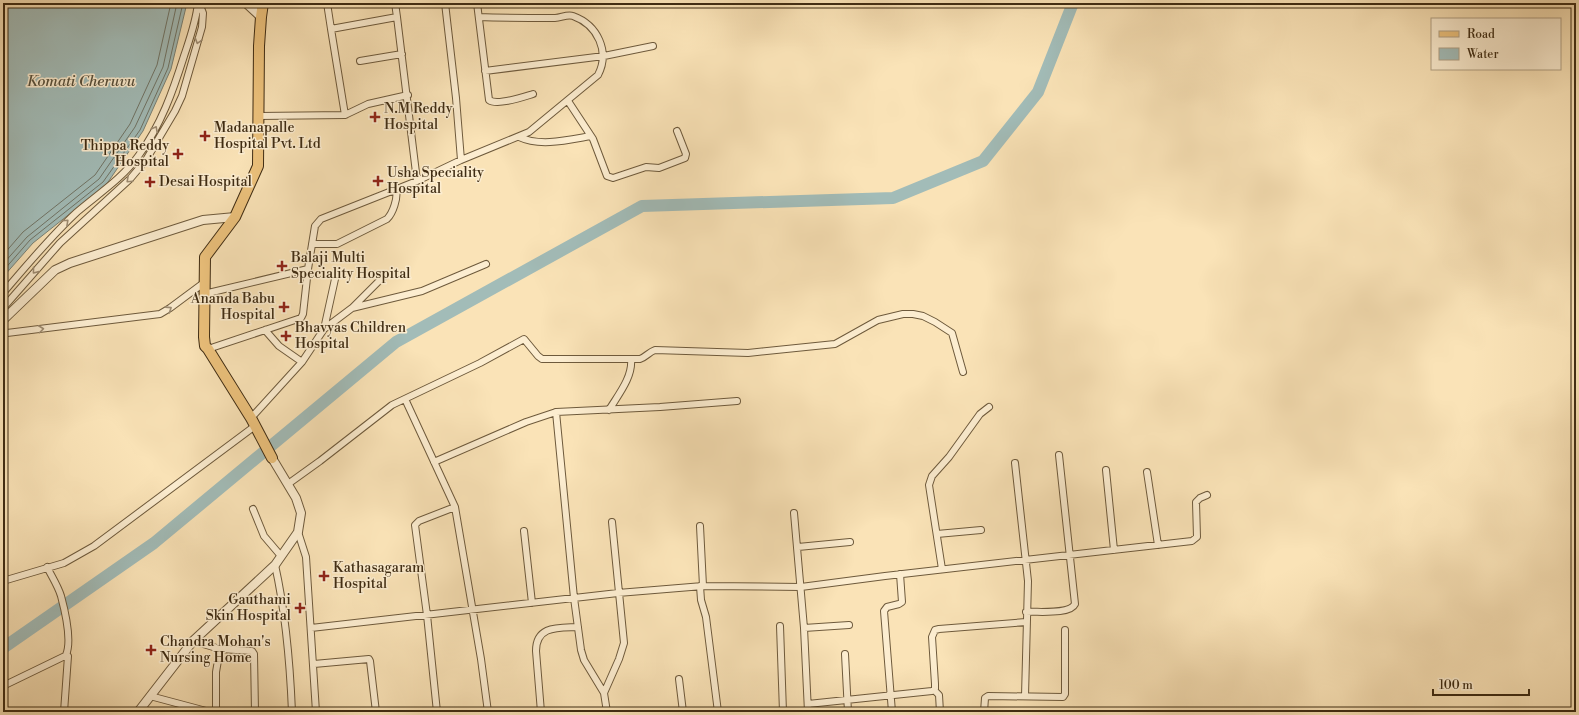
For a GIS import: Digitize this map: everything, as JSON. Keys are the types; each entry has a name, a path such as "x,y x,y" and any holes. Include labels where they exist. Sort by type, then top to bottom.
{"main road":[{"path":"264,3 261,17 258,166 235,217 205,257 204,337 205,346 254,424 272,458"}],"street":[{"path":"3,293 49,239 139,156 164,112 176,83 192,35 198,3"},
{"path":"3,308 60,243 130,179 146,160 175,111 182,96 202,27 203,13 198,3"},
{"path":"246,3 261,17"},
{"path":"327,3 345,115"},
{"path":"395,3 418,181"},
{"path":"445,3 462,160"},
{"path":"477,3 490,101 506,101 533,94"},
{"path":"208,349 298,320 303,314 315,226 321,219 418,181 462,160 530,132 598,75 602,67 604,56 596,33 588,24 573,16 558,18 479,17"},
{"path":"331,29 397,17"},
{"path":"485,71 604,56 652,46"},
{"path":"360,61 402,54"},
{"path":"259,116 345,115 368,104 408,95"},
{"path":"568,101 590,136 607,176 612,178 646,167 659,168 685,158 686,154 677,131"},
{"path":"519,137 530,141 542,141 568,140 590,136"},
{"path":"312,244 337,244 387,219 392,213 396,198 396,190"},
{"path":"3,320 56,270 70,263 203,220 235,217"},
{"path":"352,308 422,291 486,264"},
{"path":"204,294 308,269"},
{"path":"3,580 64,563 94,546 254,424 302,362 324,329 352,308 383,277"},
{"path":"324,329 335,279"},
{"path":"3,330 7,333 160,314 205,282"},
{"path":"288,484 320,462 392,405 480,363 524,338 542,359 631,359 645,357 655,350 748,353 835,344 878,320 902,314 913,314 923,316 952,333 963,372"},
{"path":"265,330 279,346 302,362"},
{"path":"609,410 630,374 631,359"},
{"path":"405,399 455,506 473,610 488,712"},
{"path":"434,462 526,422 556,412 609,410 738,401"},
{"path":"942,569 930,480 947,461 980,414 989,407"},
{"path":"556,412 574,598 581,650 584,660 604,693 607,712"},
{"path":"1026,612 1064,611 1075,604 1059,455"},
{"path":"138,712 193,641 275,566 298,532 301,513 288,484 272,458"},
{"path":"1015,464 1028,590 1024,696"},
{"path":"1106,470 1114,550"},
{"path":"1147,472 1158,545"},
{"path":"311,628 618,593 702,586 801,587 942,569 1192,541 1195,540 1196,537 1196,502 1200,498 1207,495"},
{"path":"436,712 427,615 415,525 419,521 455,506"},
{"path":"253,509 264,536 281,556"},
{"path":"794,513 804,628 808,712"},
{"path":"604,693 624,646 612,522"},
{"path":"700,526 701,600 706,617 718,712"},
{"path":"937,534 981,530"},
{"path":"524,531 532,603"},
{"path":"298,532 306,557 316,712"},
{"path":"798,547 850,542"},
{"path":"275,566 281,592 290,666 292,712"},
{"path":"3,686 66,655 69,649 68,630 60,595 47,568"},
{"path":"892,712 884,611 887,607 902,602 900,574"},
{"path":"1575,621 1576,637"},
{"path":"934,690 935,684 932,637 935,630 1026,622"},
{"path":"804,628 849,625"},
{"path":"540,712 536,651 538,638 542,633 550,629 578,626"},
{"path":"780,626 783,712"},
{"path":"984,712 985,698 988,696 1062,697 1064,695 1065,630"},
{"path":"193,641 220,649 252,652 254,654 255,712"},
{"path":"216,712 216,672 220,649"},
{"path":"845,654 848,712"},
{"path":"64,712 68,656 66,655"},
{"path":"314,664 369,658 376,712"},
{"path":"679,679 683,712"},
{"path":"808,704 848,701 934,690"},
{"path":"934,690 939,695 940,712"},
{"path":"150,696 210,712"}],"water":[{"name":"Komati Cheruvu","path":"3,3 187,3 171,69 143,131 106,185 33,243 3,277"}],"waterway":[{"path":"3,648 154,543 396,342 642,206 893,198 983,161 1038,92 1073,3"}],"place":[{"name":"N.M Reddy Hospital","path":"375,117"},
{"name":"Madanapalle Hospital Pvt. Ltd","path":"205,136"},
{"name":"Thippa Reddy Hospital","path":"178,154"},
{"name":"Usha Speciality Hospital","path":"378,181"},
{"name":"Desai Hospital","path":"150,182"},
{"name":"Balaji Multi Speciality Hospital","path":"282,266"},
{"name":"Ananda Babu Hospital","path":"284,307"},
{"name":"Bhavyas Children Hospital","path":"286,336"},
{"name":"Kathasagaram Hospital","path":"324,576"},
{"name":"Gauthami Skin Hospital","path":"300,608"},
{"name":"Chandra Mohan's Nursing Home","path":"151,650"}]}
